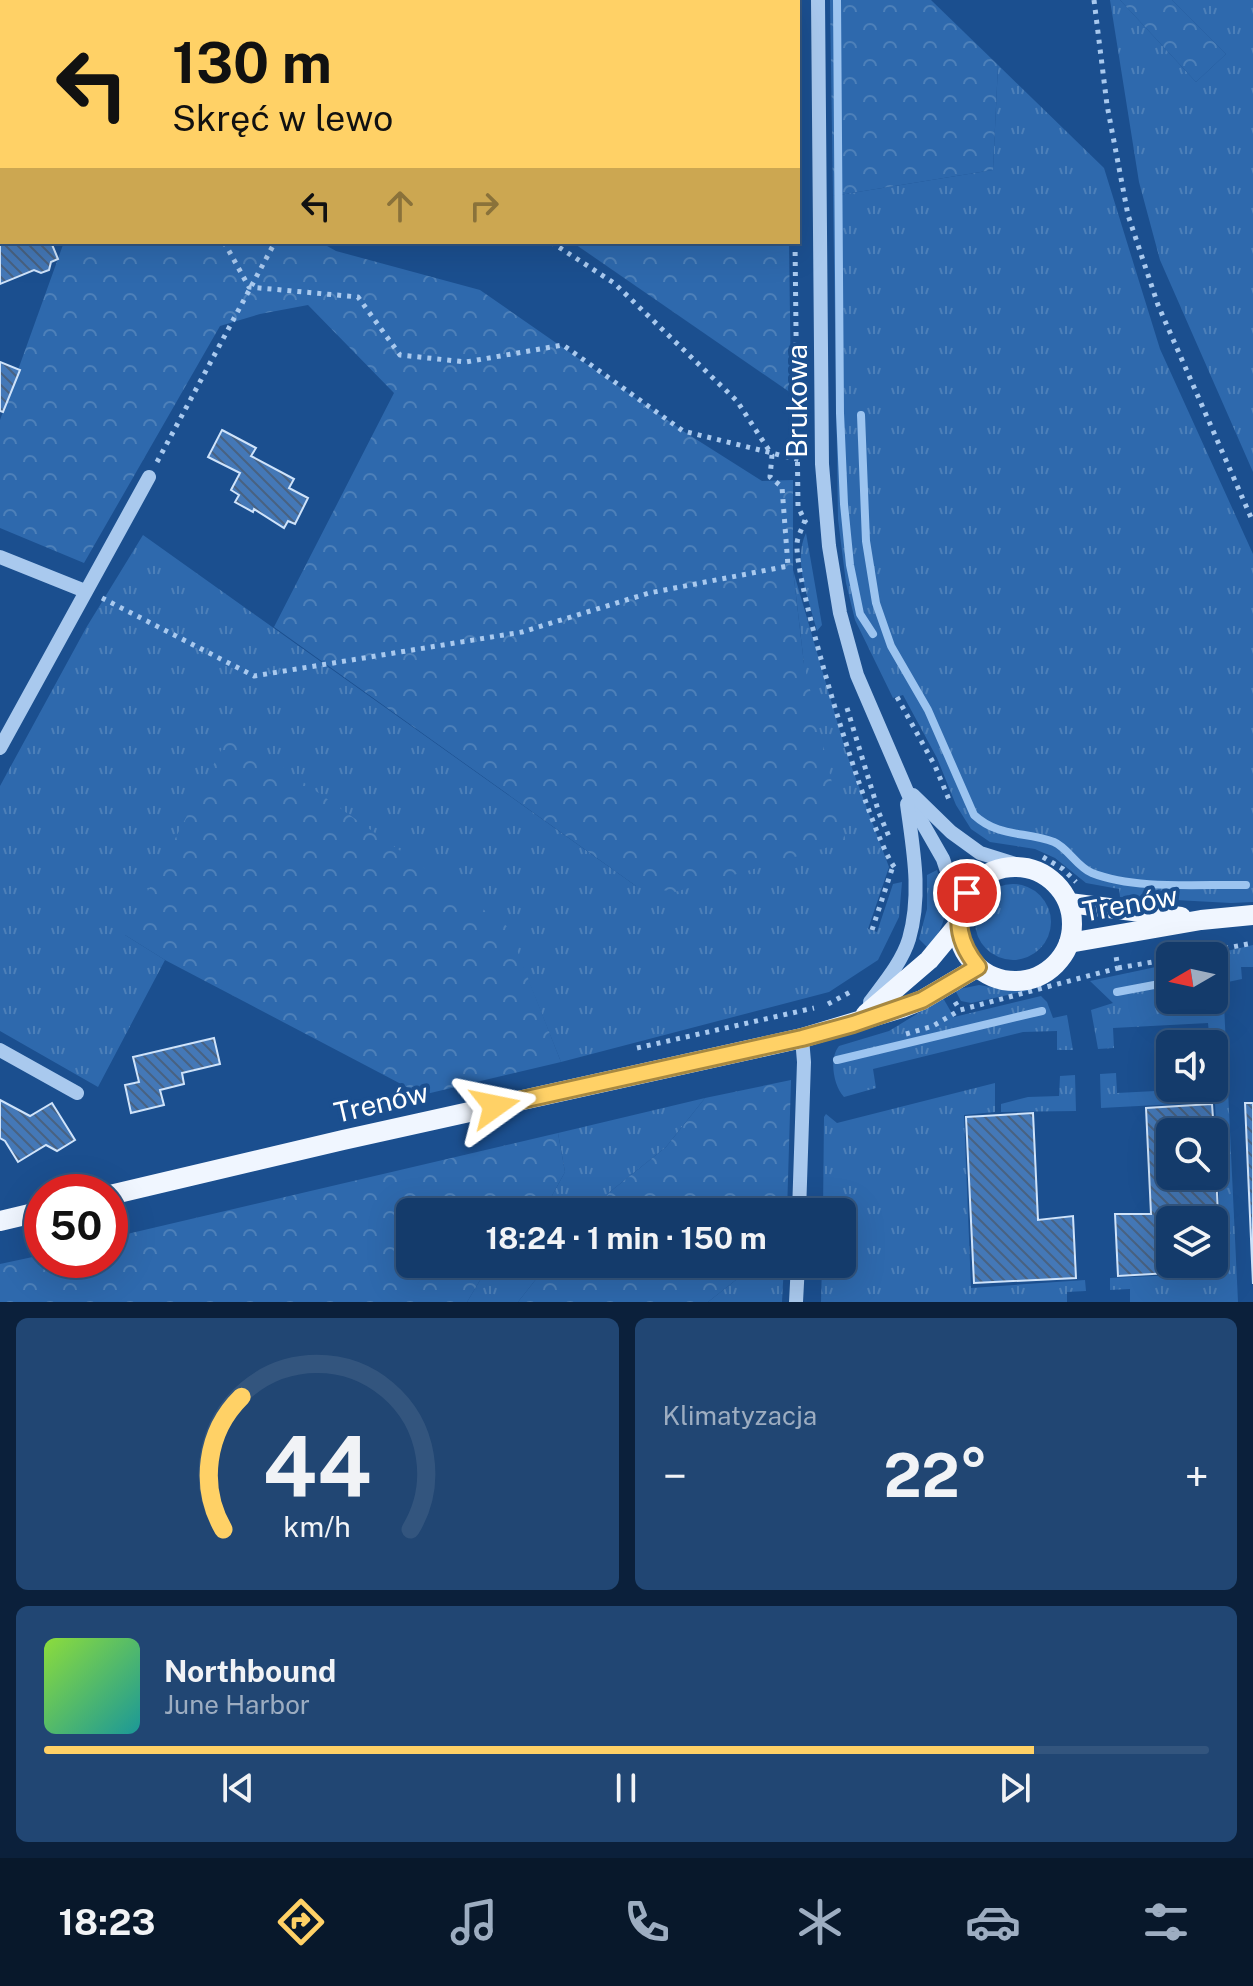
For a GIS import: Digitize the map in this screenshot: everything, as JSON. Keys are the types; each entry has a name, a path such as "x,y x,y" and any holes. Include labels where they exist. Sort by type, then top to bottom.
{"main road":[{"path":"1025,867 1043,873 1059,886 1069,903 1069,943 1055,964 1030,979 1003,980 978,967 965,951 959,916 978,880 1000,868 1025,867"},
{"name":"Trenów","path":"1069,903 1201,920"},
{"name":"Trenów","path":"1069,943 1201,920 1253,915"},
{"name":"Trenów","path":"853,1024 929,960 959,916"},
{"name":"Trenów","path":"128,1191 802,1038 922,1000 978,967"},
{"path":"0,1221 24,1215"}],"street":[{"name":"Brukowa","path":"818,0 822,464 829,546 840,613 857,675 905,787 943,859 959,916"},
{"path":"0,748 149,477"},
{"path":"0,557 85,591"},
{"name":"Brukowa","path":"905,787 951,832 980,853 1025,867"},
{"path":"853,1024 887,979 908,942 916,905 916,881 905,787"},
{"path":"799,1198 802,1038"},
{"path":"0,1050 77,1093"},
{"path":"796,1302 797,1278"}],"path":[{"path":"1094,0 1107,105 1128,215 1158,305 1253,522"},
{"path":"225,244 249,287"},
{"path":"149,477 274,244"},
{"path":"85,591 214,653 254,676 522,632 589,614 649,593 788,566 782,487 770,477 772,455 737,401 614,283 554,244"},
{"path":"249,287 358,297 400,355 466,362 563,345 683,431 805,461"},
{"path":"897,697 955,810"},
{"path":"872,930 893,866"},
{"path":"1113,935 1118,968"},
{"path":"1228,948 1253,943"},
{"path":"945,985 960,1010 1118,968 1156,961"},
{"path":"636,1048 826,1005 863,981"}],"green space":[{"path":"830,0 931,0 998,65 993,170 833,196"},
{"path":"1110,0 1120,0 1196,82 1226,54 1172,0 1253,0 1253,472 1160,260 1139,182"},
{"path":"1120,0 1172,0 1226,54 1196,82"},
{"path":"998,65 1104,168 1160,349 1253,554 1253,902 1120,897 1119,889 1086,883 1055,858 1035,849 990,842 971,829 956,805 937,758 903,695 893,698 855,620 846,583 838,519 833,196 993,170"},
{"path":"63,244 324,244 336,251 480,290 683,431 762,481 793,480 793,570 804,664 846,842 675,892 636,886 274,627 394,393 308,305 220,326 84,563 0,528 0,420"},
{"path":"575,244 789,244 791,393"},
{"path":"806,533 822,625 817,631 801,569 802,544"},
{"path":"143,535 636,886 804,664 793,570 846,752 889,867 868,929 877,932 893,884 902,882 899,917 878,960 829,992 561,1062 507,927 125,935 165,960 98,1087 0,1031 0,786 86,628"},
{"path":"231,731 508,927 561,1062 422,1095 165,960 125,935"},
{"path":"937,870 946,902 944,920 929,949 919,939 927,909 927,875"},
{"path":"1013,884 1028,887 1040,895 1048,907 1051,922 1048,937 1040,949 1028,957 1013,960 998,957 986,949 978,937 975,922 978,907 986,895 998,887"},
{"path":"1253,945 1253,967 1241,967 1242,979 1228,982 1228,951"},
{"path":"1156,967 1156,1014 1224,1014 1225,1030 1209,1030 1208,1023 1113,1028 1114,1048 1098,1049 1091,1010 1113,1003 1090,981"},
{"path":"979,985 1031,990 971,1003 961,1001 955,990"},
{"path":"1041,996 1053,1018 1067,1015 1073,1050 1057,1050 1057,1031 1023,1032 873,1069 876,1088 844,1097 837,1086 833,1064 839,1046 889,1031 943,998 954,1017"},
{"path":"1116,1073 1117,1093 1156,1091 1156,1102 1176,1104 1101,1108 1100,1074"},
{"path":"1075,1075 1076,1111 1001,1112 1001,1104 1028,1097 1059,1096 1060,1076"},
{"path":"791,1080 787,1198 604,1198 666,1147 705,1098"},
{"path":"995,1083 995,1112 964,1115 971,1288 1085,1280 1086,1291 1067,1292 1067,1302 821,1302 822,1278 856,1278 856,1198 823,1198 824,1117 826,1114 837,1123"},
{"path":"1228,1089 1238,1302 1130,1302 1130,1289 1110,1290 1110,1278 1228,1278 1228,1206 1219,1206 1219,1190 1228,1190 1228,1118 1216,1118 1215,1102 1228,1102"},
{"path":"705,1098 666,1147 604,1198 551,1198 565,1172 558,1133"},
{"path":"558,1133 565,1172 551,1198 396,1198 396,1278 481,1278 467,1302 0,1302 0,1264 24,1259 24,1278 128,1278 128,1234"},
{"path":"481,1278 537,1278 518,1302 467,1302"},
{"path":"537,1278 738,1278 708,1302 518,1302"},
{"path":"738,1278 783,1278 782,1302 708,1302"}],"building":[{"path":"0,244 52,244 58,259 51,262 49,270 41,273 34,270 0,284"},
{"path":"0,362 20,370 3,412 0,411"},
{"path":"222,430 256,448 251,456 294,479 289,488 308,498 295,524 288,521 284,528 254,509 253,512 235,502 239,495 231,490 240,473 208,457"},
{"path":"214,1038 220,1064 182,1073 184,1084 160,1090 164,1105 131,1113 125,1085 139,1082 133,1057"},
{"path":"0,1100 30,1116 52,1103 75,1140 57,1151 46,1145 18,1162 0,1138"},
{"path":"1245,1103 1253,1103 1253,1284"},
{"path":"1212,1104 1213,1118 1156,1118 1156,1190 1217,1190 1218,1206 1156,1206 1156,1274 1118,1276 1115,1214 1151,1214 1146,1108"},
{"path":"1033,1113 1038,1220 1073,1216 1076,1278 974,1283 966,1117"}],"waterway":[{"path":"837,0 840,413 844,504 850,565 860,614 873,634"},
{"path":"861,415 866,541 876,603 891,646 928,710 974,815 1003,831 1054,842 1087,870 1109,878 1168,885 1246,885"},
{"path":"1117,992 1156,985"},
{"path":"837,1060 1042,1011"}],"route":[{"path":"495,1106 802,1038 922,1000 978,967 965,951 958,925 959,908 967,893"}]}
